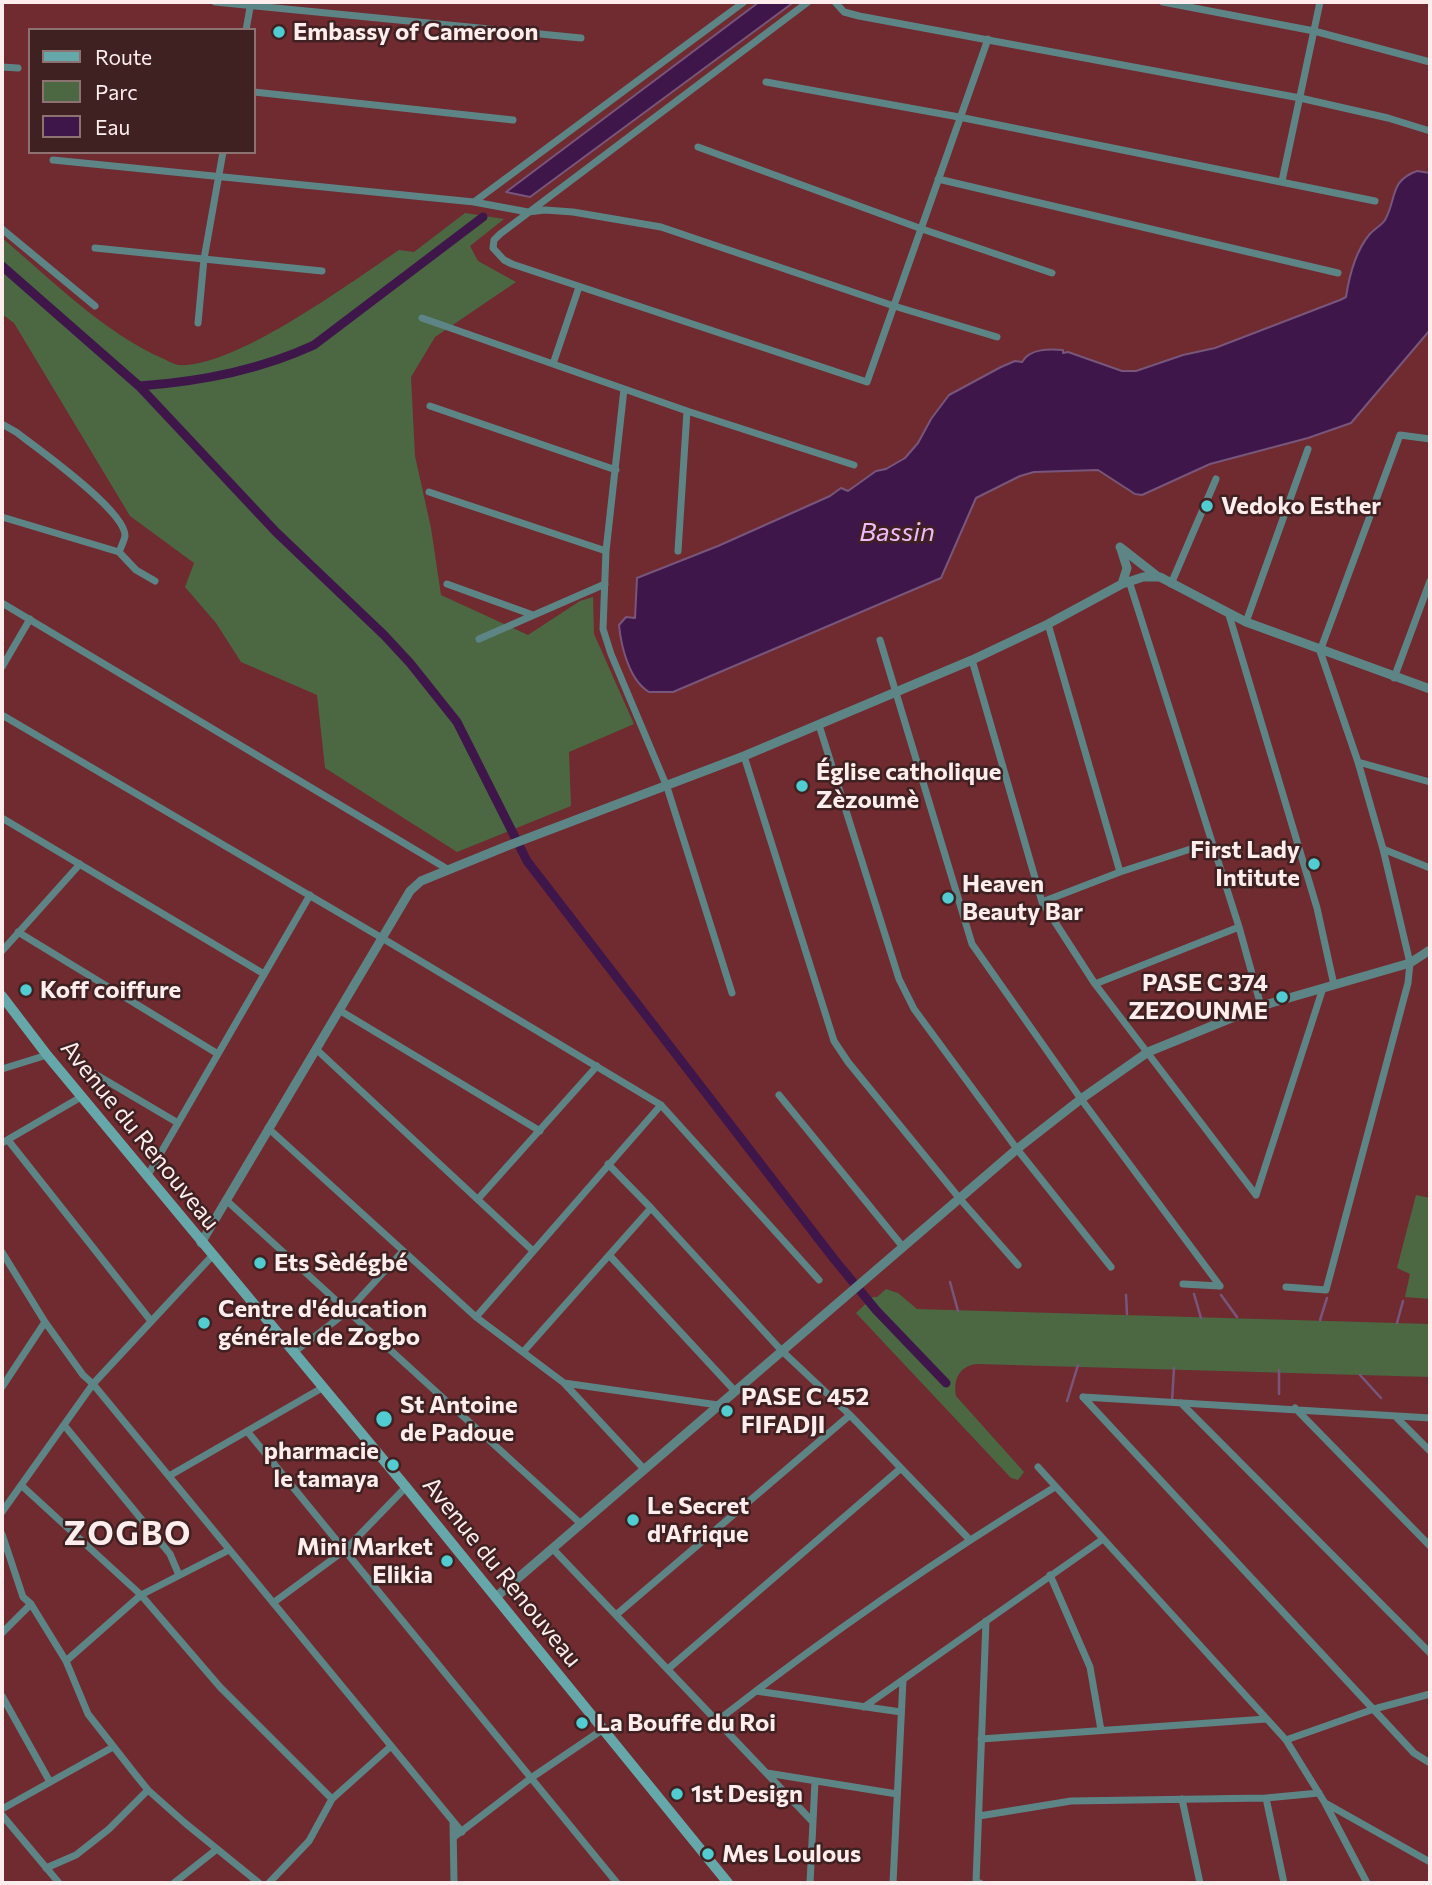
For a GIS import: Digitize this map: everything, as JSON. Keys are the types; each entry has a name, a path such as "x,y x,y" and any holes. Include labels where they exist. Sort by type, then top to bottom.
{"main road":[{"name":"Avenue du Renouveau","path":"3,1000 406,1487 728,1883"}],"street":[{"path":"215,2 251,3 581,38"},
{"path":"474,202 744,2"},
{"path":"808,2 528,212 494,240 493,248 512,264 867,383 988,39"},
{"path":"835,2 844,12 1300,97 1430,131"},
{"path":"1163,2 1314,31 1430,62"},
{"path":"1282,181 1320,2"},
{"path":"246,28 251,3"},
{"path":"2,67 18,68"},
{"path":"766,82 959,117 1376,201"},
{"path":"256,92 513,120"},
{"path":"698,147 922,229 1052,273"},
{"path":"198,323 204,259 223,154"},
{"path":"53,160 474,202 528,212 573,212 661,227 996,338"},
{"path":"938,179 1338,273"},
{"path":"2,229 95,306"},
{"path":"95,248 322,271"},
{"path":"553,363 579,287"},
{"path":"422,318 687,411 854,465"},
{"path":"624,389 606,551 603,629 667,787 732,993"},
{"path":"429,407 616,470"},
{"path":"678,551 687,411"},
{"path":"2,424 16,432 100,500 120,522 125,535 119,552"},
{"path":"1286,1287 1326,1290 1408,983 1410,962 1383,849 1358,762 1321,651 1400,435 1430,439"},
{"path":"1246,622 1308,449"},
{"path":"1171,584 1216,479"},
{"path":"429,492 606,551"},
{"path":"2,517 119,552 136,570 155,581"},
{"path":"1261,1006 1212,842 1125,582 1127,568 1120,547 1171,584 1229,615 1394,678 1430,689"},
{"path":"201,1242 382,938 416,886 507,846 744,756 972,660 1048,624 1125,582 1143,577 1160,577"},
{"path":"1394,678 1430,581"},
{"path":"447,584 534,615"},
{"path":"479,639 605,584"},
{"path":"2,603 449,870"},
{"path":"1229,615 1317,908 1334,985"},
{"path":"2,667 30,619"},
{"path":"1048,624 1120,872"},
{"path":"880,640 972,944 1081,1099 1220,1286 1183,1284"},
{"path":"972,660 1042,902 1095,984 1256,1195 1323,988"},
{"path":"2,715 661,1105 819,1280"},
{"path":"819,724 899,979 914,1009 1017,1149 1111,1267"},
{"path":"744,756 834,1041 848,1062 960,1199 1018,1265"},
{"path":"1358,762 1430,782"},
{"path":"2,818 264,974"},
{"path":"1042,902 1120,872 1212,842"},
{"path":"1383,849 1430,868"},
{"path":"2,951 80,864"},
{"path":"148,1175 310,895"},
{"path":"1095,984 1239,927"},
{"path":"19,932 218,1054"},
{"path":"496,1597 1017,1149 1148,1052 1261,1006 1410,962 1430,950"},
{"path":"339,1010 540,1131"},
{"path":"316,1049 532,1250"},
{"path":"2,1069 47,1055"},
{"path":"478,1199 597,1066"},
{"path":"90,1071 177,1123"},
{"path":"779,1095 903,1247"},
{"path":"81,1097 5,1141 151,1321"},
{"path":"476,1317 661,1105"},
{"path":"268,1128 476,1317 564,1384 643,1469"},
{"path":"608,1164 652,1208 781,1350 850,1415 969,1539"},
{"path":"226,1200 580,1523"},
{"path":"524,1351 652,1208"},
{"path":"293,1353 348,1311 403,1251"},
{"path":"2,1512 93,1384 213,1255"},
{"path":"610,1256 734,1390"},
{"path":"3,1257 83,1375 462,1832"},
{"path":"2,1387 45,1322"},
{"path":"564,1384 718,1405"},
{"path":"169,1476 322,1388"},
{"path":"1430,1418 1083,1397 1414,1753 1430,1763"},
{"path":"1181,1403 1430,1653"},
{"path":"1295,1408 1430,1546"},
{"path":"616,1615 850,1415"},
{"path":"1395,1416 1430,1451"},
{"path":"64,1425 170,1554 179,1575"},
{"path":"247,1431 617,1883"},
{"path":"1038,1468 1286,1741 1325,1803 1367,1883"},
{"path":"668,1669 900,1469"},
{"path":"21,1485 141,1595 220,1687 332,1799"},
{"path":"273,1603 345,1550 406,1487"},
{"path":"717,1721 969,1539 1055,1487"},
{"path":"2,1534 23,1597 31,1604 66,1661 81,1701 113,1746 148,1790 259,1883"},
{"path":"864,1707 1102,1539"},
{"path":"553,1549 812,1821"},
{"path":"66,1661 141,1595 229,1550"},
{"path":"1050,1575 1090,1667 1101,1730"},
{"path":"2,1633 31,1604"},
{"path":"980,1883 976,1883 985,1621"},
{"path":"894,1883 903,1680"},
{"path":"756,1691 901,1712"},
{"path":"1286,1741 1374,1709 1430,1694"},
{"path":"2,1696 50,1782"},
{"path":"981,1739 1266,1718"},
{"path":"454,1838 531,1778 602,1730"},
{"path":"2,1809 113,1746"},
{"path":"269,1883 309,1842 332,1799 390,1747"},
{"path":"766,1773 897,1794"},
{"path":"810,1883 815,1781"},
{"path":"46,1868 76,1855 109,1829 148,1790"},
{"path":"979,1816 1071,1801 1266,1798 1319,1793"},
{"path":"1266,1798 1284,1883"},
{"path":"1182,1799 1200,1883"},
{"path":"1325,1803 1430,1862"},
{"path":"2,1815 58,1883"},
{"path":"453,1822 454,1883"},
{"path":"174,1883 217,1849"}],"green space":[{"path":"465,213 504,219 470,246 478,261 516,282 435,337 411,377 415,456 431,528 441,595 528,635 580,601 593,597 594,634 634,724 569,752 571,806 457,852 325,768 317,695 241,662 216,623 185,587 194,563 130,516 14,323 2,314 2,238 100,321 142,348 178,365 202,363 260,339 323,302 399,250 414,252"},
{"path":"1416,1195 1430,1198 1430,1299 1405,1297 1410,1274 1397,1268"},
{"path":"886,1289 898,1293 917,1309 1430,1324 1430,1377 971,1365 962,1371 957,1379 956,1396 1024,1472 1018,1480 1011,1478 856,1313"}],"water":[{"path":"759,2 794,2 530,197 506,192"},
{"name":"Bassin","path":"1417,171 1430,173 1430,330 1351,423 1308,438 1210,464 1142,495 1135,494 1098,470 1034,472 1020,476 976,498 941,578 673,692 649,692 636,679 624,652 619,625 626,617 635,618 637,578 718,546 830,496 841,488 848,491 876,471 886,469 905,458 949,395 1001,367 1015,361 1022,362 1035,352 1063,350 1063,353 1068,352 1122,371 1136,371 1183,355 1215,348 1346,297 1360,249 1369,235 1385,220 1398,185 1408,175"}],"waterway":[{"path":"139,386 183,381 250,368 314,345 483,217"},
{"path":"2,266 139,386 276,532 410,663 457,722 527,861 834,1259 876,1310 946,1383"},
{"path":"950,1282 958,1311"},
{"path":"1194,1294 1201,1318"},
{"path":"1126,1295 1127,1314"},
{"path":"1221,1295 1237,1317"},
{"path":"1320,1320 1327,1298"},
{"path":"1397,1323 1403,1301"},
{"path":"1067,1401 1078,1365"},
{"path":"1172,1401 1174,1368"},
{"path":"1279,1370 1279,1394"},
{"path":"1360,1375 1381,1398"}],"place":[{"name":"Embassy of Cameroon","path":"279,32"},
{"name":"Vedoko Esther","path":"1207,506"},
{"name":"Église catholique Zèzoumè","path":"802,786"},
{"name":"First Lady Intitute","path":"1314,864"},
{"name":"Heaven Beauty Bar","path":"948,898"},
{"name":"Koff coiffure","path":"26,990"},
{"name":"PASE C 374 ZEZOUNME","path":"1282,997"},
{"name":"Ets Sèdégbé","path":"260,1263"},
{"name":"Centre d'éducation générale de Zogbo","path":"204,1323"},
{"name":"PASE C 452 FIFADJI","path":"727,1411"},
{"name":"St Antoine de Padoue","path":"384,1419"},
{"name":"pharmacie le tamaya","path":"393,1465"},
{"name":"Le Secret d'Afrique","path":"633,1520"},
{"name":"Mini Market Elikia","path":"447,1561"},
{"name":"La Bouffe du Roi","path":"582,1723"},
{"name":"1st Design","path":"677,1794"},
{"name":"Mes Loulous","path":"708,1854"}],"district":[{"name":"ZOGBO","path":"128,1534"}]}
